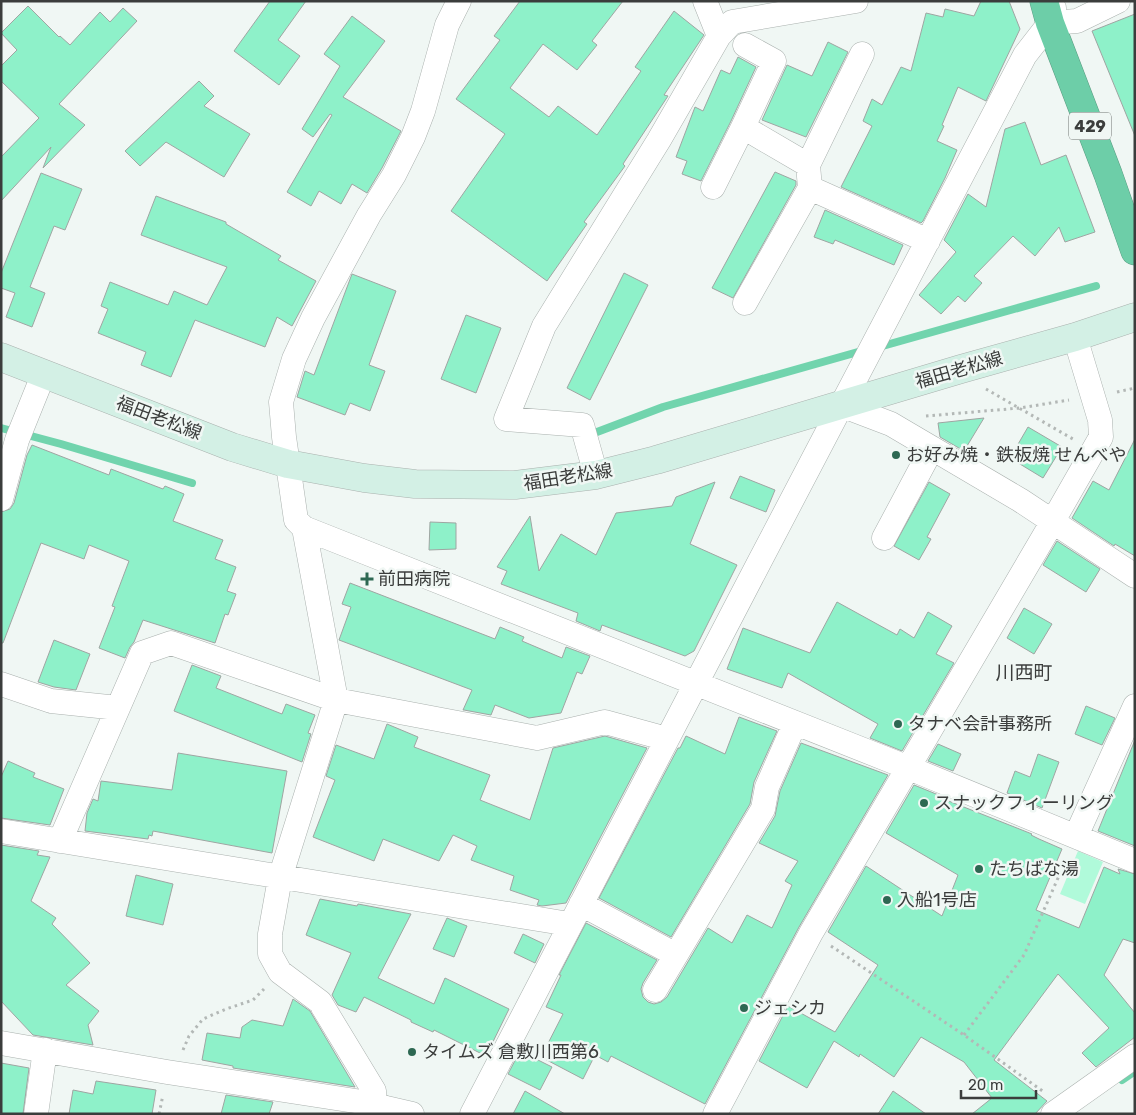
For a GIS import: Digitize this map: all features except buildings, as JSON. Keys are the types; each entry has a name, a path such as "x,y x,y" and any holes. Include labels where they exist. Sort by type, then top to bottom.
{"highway":[{"name":"429","path":"1050,9 1135,251"}],"main road":[{"name":"福田老松線","path":"1,357 232,447 288,464 364,478 415,484 515,485 596,475 656,460 1075,337 1135,317"}],"street":[{"path":"459,1 447,24 423,111 413,137 394,175 369,215 313,318 294,359 281,402 296,520 304,528 909,768 1135,860"},
{"path":"705,1 720,36"},
{"path":"596,475 582,425 506,419 544,326 654,148 720,36 732,22 856,1"},
{"path":"472,1114 695,683 1050,9 1077,21 1118,1"},
{"path":"713,187 774,61 745,45"},
{"path":"745,303 810,188 808,165 862,54"},
{"path":"743,127 808,165"},
{"path":"810,188 928,241"},
{"path":"715,1114 811,933 1101,437 1100,420 1075,337"},
{"path":"1,499 20,434 44,373"},
{"path":"841,405 884,420 1020,500 1135,576"},
{"path":"884,538 932,448"},
{"path":"304,528 336,700 280,878 270,934 270,954 280,972 320,1002 374,1091 375,1104"},
{"path":"60,840 142,653 171,643 336,700 537,738 605,722 667,739"},
{"path":"1,684 51,701 118,708"},
{"path":"1076,836 1135,706"},
{"path":"654,990 763,809 767,787 795,723"},
{"path":"1,831 570,924"},
{"path":"581,904 676,955"},
{"path":"1,1043 174,1073 375,1104 412,1114"},
{"path":"36,1114 45,1050"},
{"path":"1062,1112 1135,1056"}],"path":[{"path":"986,389 1093,451"},
{"path":"921,416 1020,408 1092,397"},
{"path":"964,1035 1024,955 1076,836"},
{"path":"811,933 964,1035 1058,1102 1062,1112"},
{"path":"174,1073 189,1036 203,1019 252,1000 280,972"}],"green space":[{"path":"1078,851 1103,862 1085,904 1060,894"}],"waterway":[{"path":"879,347 1096,286"},
{"path":"597,432 663,407 865,350"},
{"path":"1,428 192,483"},
{"path":"1122,1080 1135,1071"}],"place":[{"name":"お好み焼・鉄板焼 せんべや","path":"896,455"},
{"name":"前田病院","path":"367,579"},
{"name":"タナベ会計事務所","path":"898,724"},
{"name":"スナックフィーリング","path":"924,803"},
{"name":"たちばな湯","path":"979,869"},
{"name":"入船1号店","path":"887,900"},
{"name":"ジェシカ","path":"744,1008"},
{"name":"タイムズ 倉敷川西第6","path":"412,1052"}],"district":[{"name":"川西町","path":"1024,672"}]}
